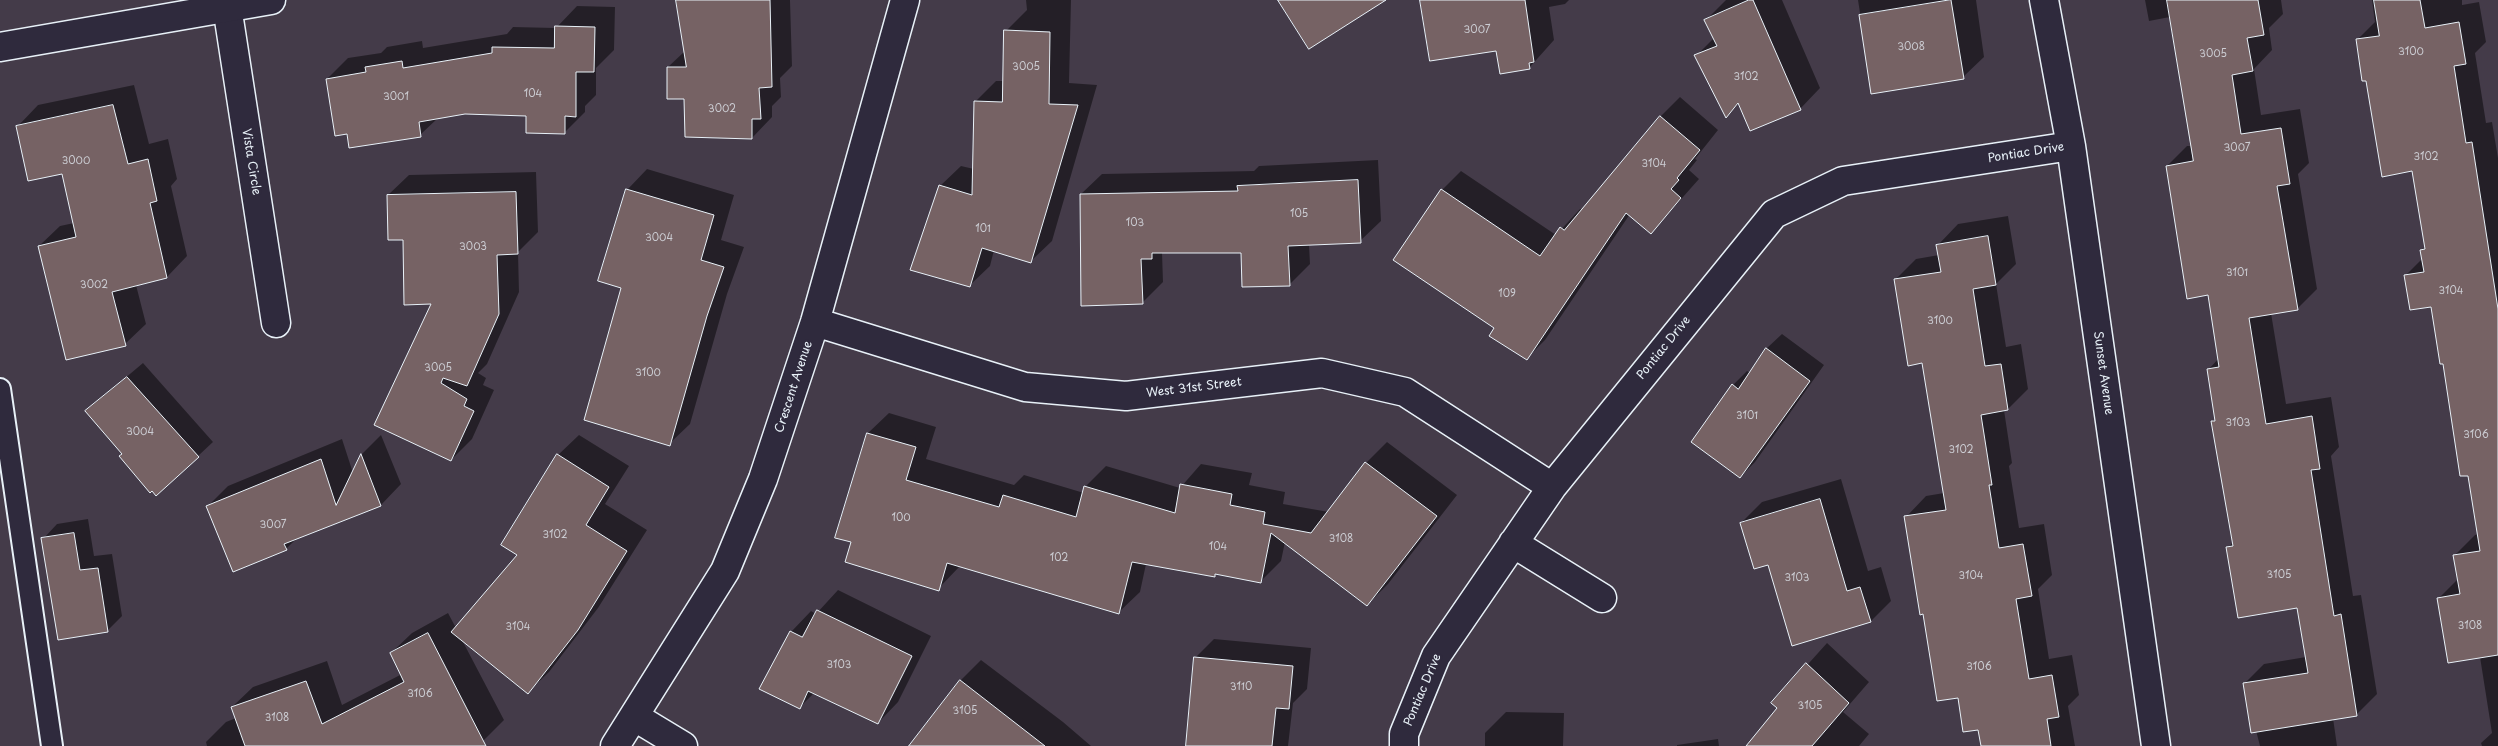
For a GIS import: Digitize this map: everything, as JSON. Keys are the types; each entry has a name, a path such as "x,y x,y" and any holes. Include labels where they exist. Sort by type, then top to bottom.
{"street":[{"path":"0,47 226,4 271,0"},
{"name":"Crescent Avenue","path":"615,746 724,571 763,478 815,322 905,0"},
{"name":"Sunset Avenue","path":"2044,0 2071,146 2156,746"},
{"name":"Vista Circle","path":"226,4 276,323"},
{"name":"Pontiac Drive","path":"1404,746 1404,734 1436,656 1513,543 1552,487 1774,214 1843,181 2071,146"},
{"name":"West 31st Street","path":"815,322 1025,388 1126,396 1322,373 1405,392 1552,487"},
{"path":"1513,543 1602,598"},
{"path":"635,716 683,746"}],"lane":[{"path":"0,390 52,746"}],"building":[{"path":"676,0 770,0 772,87 759,88 761,119 752,119 752,139 685,137 684,99 667,99 667,67 686,67"},
{"path":"1278,0 1386,0 1309,49"},
{"path":"1420,0 1525,0 1534,62 1529,63 1530,69 1500,74 1496,51 1430,61"},
{"path":"1749,0 1753,0 1801,110 1750,131 1738,103 1726,118 1694,55 1717,46 1704,20"},
{"path":"1951,0 1964,79 1871,94 1859,15"},
{"path":"2167,0 2258,0 2264,35 2247,38 2253,71 2232,75 2241,134 2281,128 2290,184 2277,186 2298,310 2249,318 2266,424 2312,416 2320,469 2311,470 2334,616 2341,614 2357,716 2251,733 2243,683 2308,673 2297,608 2238,618 2226,547 2233,546 2211,421 2215,421 2207,369 2219,367 2208,295 2187,299 2166,166 2193,161"},
{"path":"2374,0 2420,0 2425,28 2459,22 2466,64 2454,66 2466,143 2472,142 2498,309 2498,655 2448,663 2437,598 2460,594 2453,555 2480,551 2468,476 2460,476 2443,364 2440,364 2431,307 2410,310 2404,275 2424,272 2420,250 2425,249 2412,171 2382,177 2366,81 2362,81 2356,39 2379,36"},
{"path":"555,26 595,27 594,72 576,72 576,117 565,116 565,134 526,133 526,116 465,114 419,122 421,137 349,148 347,134 335,136 326,79 366,72 365,67 402,61 403,68 492,53 492,47 554,48"},
{"path":"1004,30 1050,32 1049,104 1078,105 1031,263 982,248 970,287 910,270 939,185 972,195 974,101 1002,102"},
{"path":"113,105 128,164 148,159 157,201 150,203 167,278 112,292 126,346 66,360 38,246 76,237 62,174 28,181 16,126"},
{"path":"1660,116 1700,150 1677,178 1679,180 1671,189 1681,198 1651,234 1626,213 1527,360 1489,336 1494,328 1393,260 1441,189 1540,256 1560,227 1564,230"},
{"path":"1358,180 1361,243 1288,246 1290,286 1242,287 1241,253 1152,253 1152,259 1141,259 1143,304 1081,306 1080,194 1238,191 1237,186"},
{"path":"626,189 714,215 701,260 724,267 707,316 670,446 584,420 621,288 598,281"},
{"path":"516,192 518,254 497,255 499,314 467,386 443,378 441,383 467,399 464,406 474,411 451,461 374,425 431,304 404,305 403,240 388,240 387,195"},
{"path":"1988,236 1996,285 1973,289 1985,366 2001,364 2008,410 1981,415 1992,485 1989,485 1999,548 2023,544 2032,596 2016,599 2029,679 2052,675 2059,717 2047,719 2051,746 1981,746 1978,730 1963,732 1958,698 1937,701 1923,614 1920,615 1904,516 1946,510 1922,363 1908,366 1894,279 1941,272 1936,245"},
{"path":"1766,348 1810,381 1740,478 1691,442 1732,384 1738,389"},
{"path":"127,377 199,457 156,496 152,491 150,493 119,456 122,454 85,411"},
{"path":"867,433 916,447 906,480 999,507 1003,495 1076,517 1084,486 1175,513 1180,484 1232,494 1230,505 1265,512 1263,524 1311,533 1365,462 1437,516 1367,606 1271,533 1261,583 1132,562 1119,614 947,563 939,591 845,562 851,542 835,538"},
{"path":"361,454 381,506 284,544 287,550 233,572 206,506 321,459 336,505"},
{"path":"557,454 609,487 586,525 627,551 578,630 528,694 451,632 517,555 501,545"},
{"path":"1820,499 1847,591 1860,587 1871,622 1792,646 1768,565 1754,569 1740,523"},
{"path":"74,533 80,570 98,568 108,632 58,640 41,538"},
{"path":"817,610 912,656 878,724 808,691 800,709 759,689 790,631 802,637"},
{"path":"428,633 486,746 245,746 231,707 306,681 322,724 404,682 390,653"},
{"path":"1194,657 1293,666 1289,709 1276,708 1272,746 1186,746"},
{"path":"1806,663 1849,703 1812,746 1746,746 1777,708 1771,703"},
{"path":"960,680 1045,746 909,746"}]}
